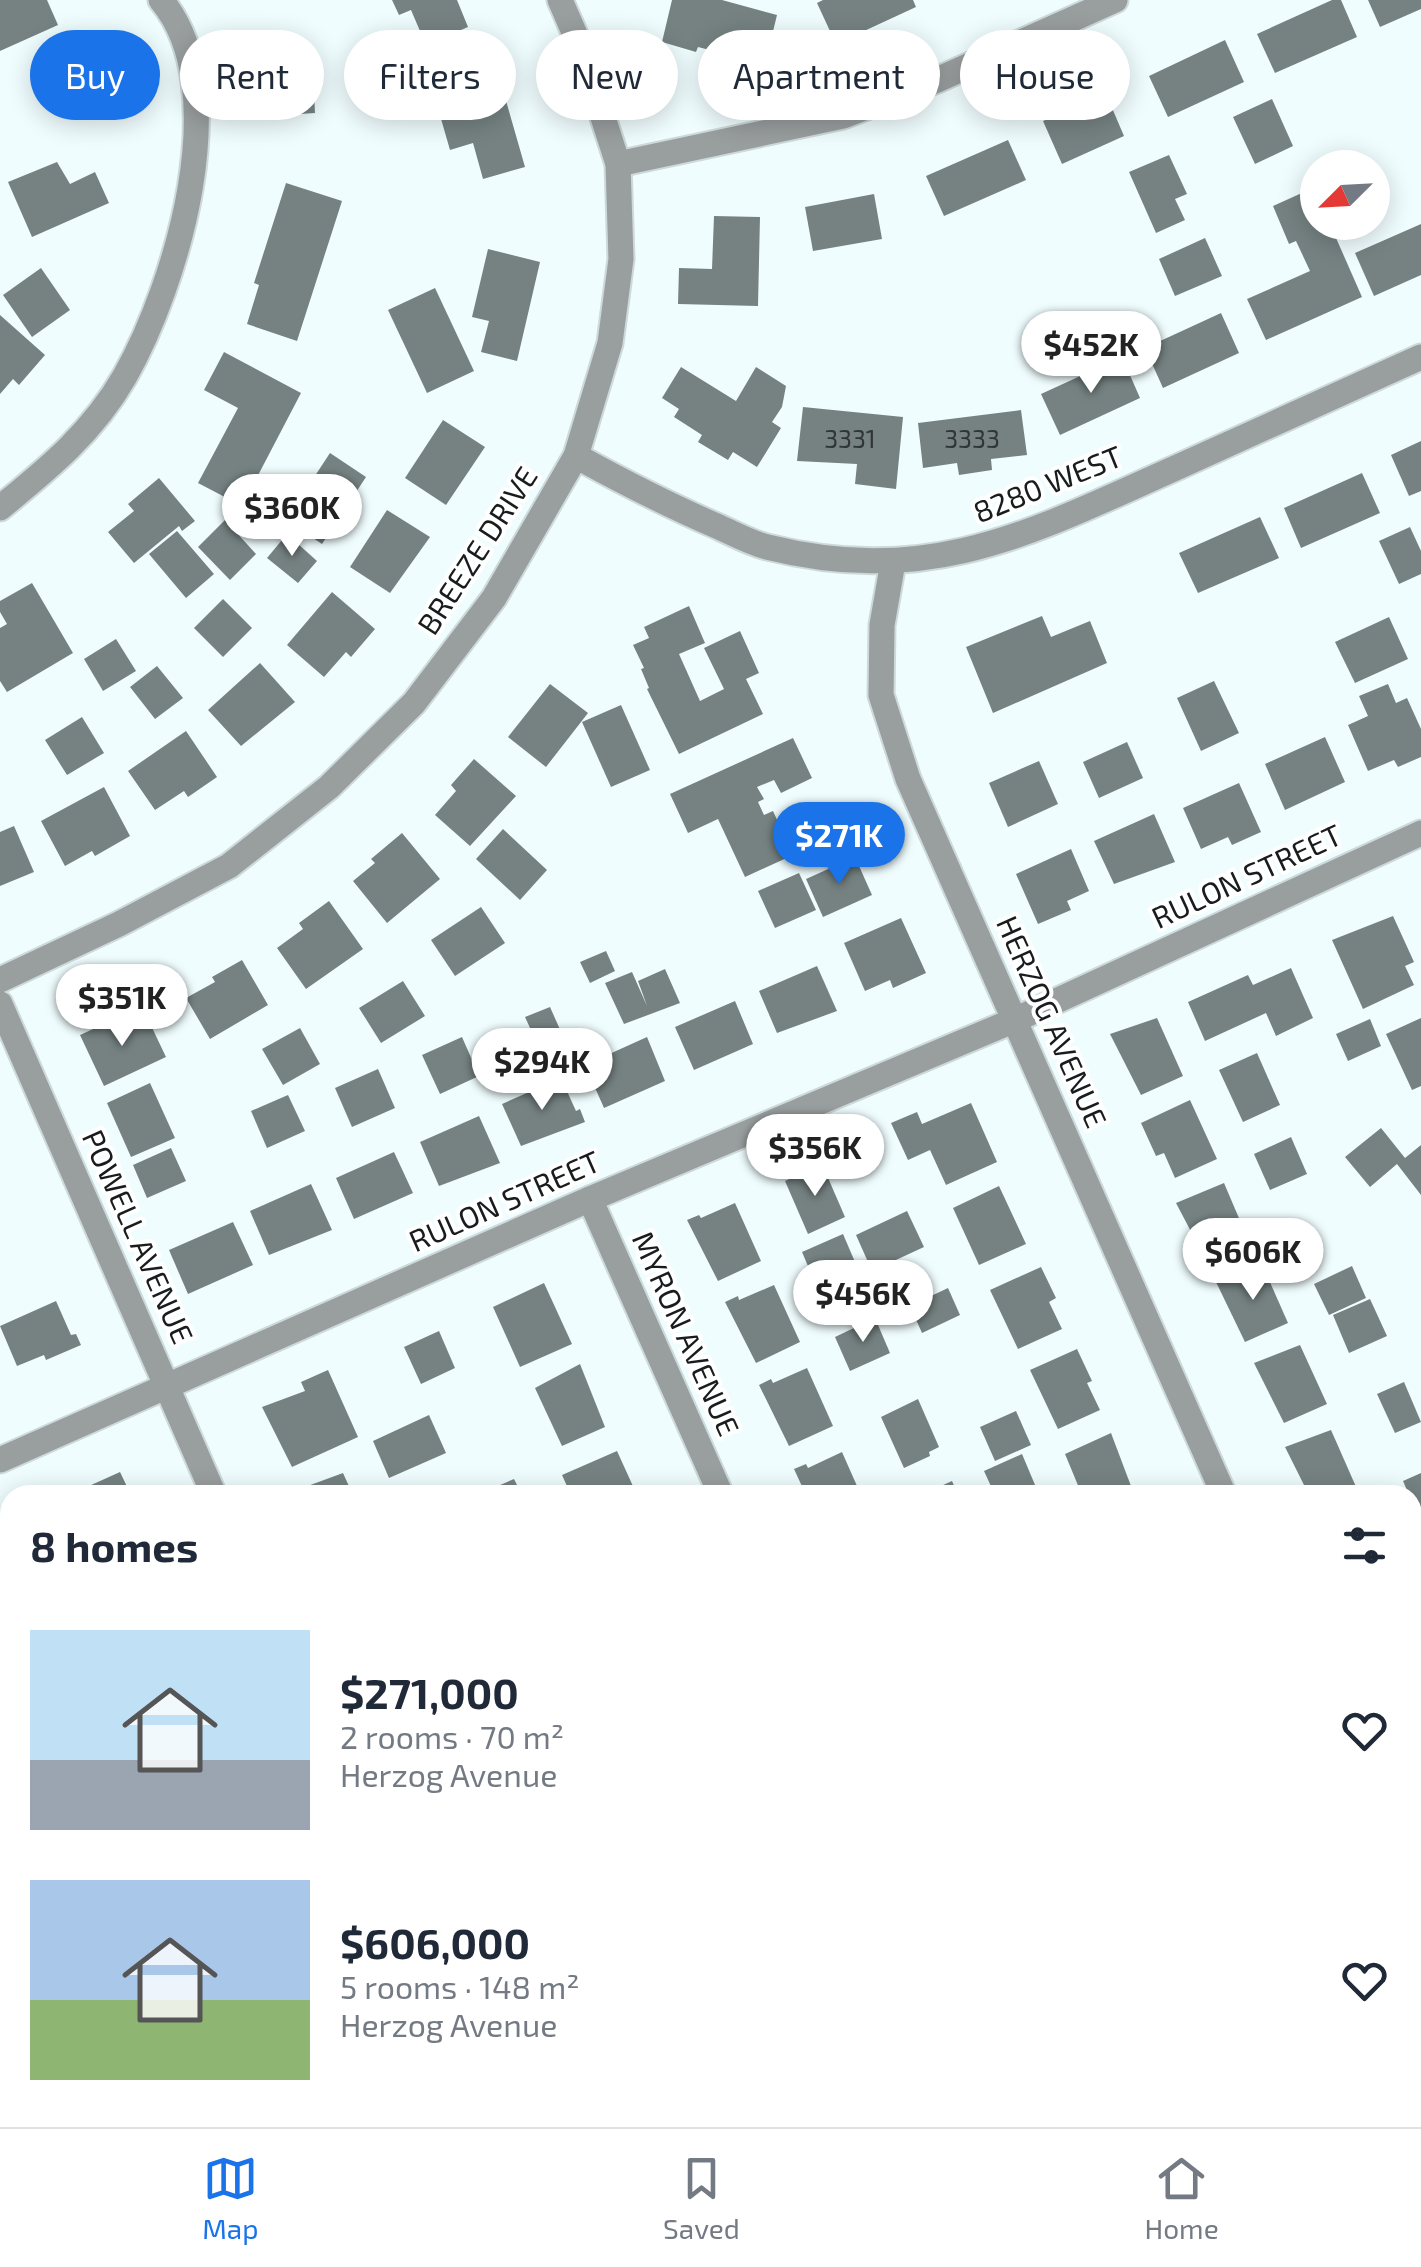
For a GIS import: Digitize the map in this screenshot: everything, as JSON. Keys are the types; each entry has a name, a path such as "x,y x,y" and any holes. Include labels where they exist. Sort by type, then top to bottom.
{"street":[{"path":"0,508 70,450 124,378 162,298 187,200 197,140 198,102 182,35 161,0"},
{"name":"BREEZE DRIVE","path":"0,980 229,866 329,787 414,704 494,598 576,456 610,343 622,258 618,164 580,46 560,0"},
{"path":"618,164 843,116 938,80 1115,0"},
{"name":"8280 WEST","path":"576,456 662,502 764,546 829,559 894,562 948,556 1002,543 1063,518 1421,357"},
{"name":"HERZOG AVENUE","path":"894,562 882,625 881,694 908,779 1220,1485"},
{"name":"RULON STREET","path":"0,1460 590,1200 1015,1020 1421,833"},
{"name":"POWELL AVENUE","path":"0,1004 210,1485"},
{"name":"MYRON AVENUE","path":"590,1200 717,1485"}],"building":[{"path":"0,0 47,0 58,25 30,30 30,38 0,51"},
{"path":"392,0 457,0 468,27 420,30 411,10 399,15"},
{"path":"672,0 722,0 777,15 773,30 698,30 696,52 678,47 678,30 665,30"},
{"path":"913,0 916,7 866,30 830,30 817,3"},
{"path":"1332,0 1341,0 1357,37 1275,73 1257,34"},
{"path":"1368,0 1421,0 1421,9 1380,27"},
{"path":"1225,40 1244,82 1168,117 1149,76"},
{"path":"1272,99 1293,146 1255,164 1233,117"},
{"path":"441,120 511,120 525,167 483,179 473,143 450,150"},
{"path":"1117,120 1124,136 1062,164 1043,121"},
{"path":"1008,140 1026,180 944,216 926,176"},
{"path":"1169,155 1187,194 1175,199 1185,220 1156,233 1129,172"},
{"path":"57,162 70,184 95,172 109,203 32,237 8,182"},
{"path":"286,183 342,201 297,341 247,324 259,285 254,283"},
{"path":"874,194 882,239 813,251 805,207"},
{"path":"1300,194 1300,240 1337,240 1362,297 1266,340 1247,299 1310,271 1296,241 1289,244 1273,206"},
{"path":"714,216 760,217 758,306 678,304 679,268 712,269"},
{"path":"1421,224 1421,275 1374,296 1355,253"},
{"path":"1205,238 1222,276 1175,296 1159,259"},
{"path":"488,249 540,262 517,361 481,352 489,321 472,317"},
{"path":"41,268 70,310 32,337 3,295"},
{"path":"435,288 474,371 427,393 388,310"},
{"path":"1221,313 1239,353 1163,388 1145,348"},
{"path":"0,315 45,355 19,385 13,379 0,394"},
{"path":"224,352 301,393 242,506 198,483 238,408 204,390"},
{"path":"1122,357 1140,398 1060,435 1041,394"},
{"path":"681,367 736,401 756,367 786,386 782,407 772,422 781,428 757,467 733,452 728,460 698,442 702,435 674,417 679,409 662,398"},
{"path":"803,407 903,417 896,489 855,484 857,464 797,461"},
{"path":"1021,410 1027,455 991,459 992,470 959,475 957,463 923,468 918,423"},
{"path":"443,420 485,447 446,505 405,478"},
{"path":"1421,441 1421,491 1409,496 1391,455"},
{"path":"330,453 366,477 322,544 286,520"},
{"path":"1362,473 1380,513 1301,548 1284,508"},
{"path":"159,478 195,521 182,531 179,526 134,563 108,532 134,511 128,504"},
{"path":"387,510 430,537 390,593 350,567"},
{"path":"1260,517 1279,558 1198,593 1179,553"},
{"path":"225,520 256,554 230,580 198,547"},
{"path":"1410,527 1421,551 1421,574 1399,584 1379,541"},
{"path":"177,531 214,574 186,598 149,554"},
{"path":"287,534 317,561 298,583 267,558"},
{"path":"32,583 73,653 7,692 0,681 0,628 7,624 0,612 0,601"},
{"path":"332,592 375,629 351,657 346,652 324,677 287,645"},
{"path":"223,599 252,628 223,657 194,628"},
{"path":"689,606 705,643 679,654 700,701 724,689 704,648 740,631 759,673 746,679 763,714 679,754 647,689 641,669 644,668 633,645 649,638 644,627"},
{"path":"1042,616 1051,637 1090,621 1107,663 993,713 966,647"},
{"path":"1389,617 1408,659 1355,683 1335,642"},
{"path":"116,639 136,671 103,691 84,659"},
{"path":"260,663 295,702 241,746 208,710"},
{"path":"157,666 183,698 155,719 130,687"},
{"path":"1214,681 1239,733 1201,751 1177,698"},
{"path":"550,684 588,713 546,767 508,737"},
{"path":"1388,684 1396,703 1407,698 1421,729 1421,757 1398,767 1394,760 1368,771 1348,725 1368,716 1359,696"},
{"path":"621,705 650,770 611,787 582,722"},
{"path":"82,717 104,753 67,775 45,740"},
{"path":"186,731 217,777 188,797 184,791 155,810 128,771"},
{"path":"1325,737 1345,782 1285,810 1265,764"},
{"path":"793,738 812,778 781,793 774,780 757,787 764,799 758,802 764,815 773,811 793,855 745,877 718,819 688,833 670,794"},
{"path":"1127,742 1143,778 1099,798 1083,762"},
{"path":"474,759 516,796 470,846 435,815 456,791 451,785"},
{"path":"1039,761 1058,804 1008,827 989,783"},
{"path":"1239,783 1261,832 1232,845 1228,837 1201,849 1183,808"},
{"path":"104,787 130,836 95,856 92,851 65,866 41,821"},
{"path":"1154,814 1175,862 1114,884 1094,841"},
{"path":"14,826 34,872 0,886 0,832"},
{"path":"503,829 547,870 520,900 476,859"},
{"path":"402,833 440,879 387,923 353,881 375,863 371,859"},
{"path":"1071,849 1089,891 1067,901 1071,910 1038,924 1016,874"},
{"path":"855,857 872,895 823,917 806,879"},
{"path":"799,873 816,910 775,928 758,891"},
{"path":"329,901 363,949 306,989 277,948 303,929 299,923"},
{"path":"481,907 505,943 455,976 431,940"},
{"path":"1393,916 1414,962 1405,966 1414,985 1363,1009 1332,940"},
{"path":"901,918 926,973 893,988 890,980 865,991 844,943"},
{"path":"606,951 615,971 590,983 580,962"},
{"path":"242,960 268,1005 210,1039 186,998 215,982 212,977"},
{"path":"817,966 837,1011 777,1033 759,991"},
{"path":"1291,968 1313,1018 1276,1036 1266,1013 1205,1041 1188,1002 1248,975 1253,985"},
{"path":"665,969 680,1003 624,1024 605,983 632,972 647,1006 638,981"},
{"path":"403,981 425,1016 381,1043 359,1008"},
{"path":"735,1001 753,1044 694,1070 675,1027"},
{"path":"550,1007 566,1043 542,1054 525,1017"},
{"path":"146,1015 166,1057 104,1086 80,1035 113,1020 118,1028"},
{"path":"1157,1018 1183,1076 1141,1095 1110,1034"},
{"path":"1421,1018 1421,1086 1412,1090 1386,1034"},
{"path":"1370,1019 1381,1046 1348,1061 1336,1034"},
{"path":"300,1028 320,1064 283,1085 262,1049"},
{"path":"462,1037 479,1076 440,1094 422,1055"},
{"path":"647,1037 665,1081 604,1108 585,1065"},
{"path":"1257,1053 1280,1105 1243,1122 1219,1070"},
{"path":"378,1069 395,1108 352,1127 335,1088"},
{"path":"561,1078 585,1122 521,1146 502,1104"},
{"path":"150,1083 175,1138 131,1157 107,1103"},
{"path":"288,1095 305,1131 267,1148 251,1111"},
{"path":"1190,1100 1217,1159 1175,1178 1164,1153 1156,1156 1141,1123"},
{"path":"971,1103 997,1162 946,1185 930,1150 908,1160 891,1123 917,1112 922,1124"},
{"path":"479,1116 500,1163 439,1186 420,1142"},
{"path":"1381,1128 1405,1158 1421,1145 1421,1195 1397,1164 1370,1187 1345,1157"},
{"path":"1291,1137 1307,1174 1270,1190 1254,1154"},
{"path":"171,1148 186,1181 147,1198 133,1165"},
{"path":"394,1152 413,1193 354,1219 336,1178"},
{"path":"822,1164 845,1217 808,1234 785,1181"},
{"path":"1224,1183 1250,1244 1207,1262 1176,1203"},
{"path":"311,1184 332,1230 269,1255 250,1211"},
{"path":"999,1186 1026,1244 979,1265 953,1208"},
{"path":"735,1203 761,1261 718,1281 687,1220"},
{"path":"907,1211 924,1247 872,1271 856,1235"},
{"path":"233,1222 253,1265 188,1294 169,1250"},
{"path":"843,1234 858,1269 817,1287 802,1252"},
{"path":"1262,1264 1288,1323 1245,1342 1216,1282"},
{"path":"1352,1266 1366,1298 1329,1315 1314,1284"},
{"path":"1041,1267 1056,1298 1049,1302 1062,1329 1018,1349 990,1290"},
{"path":"544,1283 572,1344 520,1367 493,1307"},
{"path":"774,1285 800,1342 756,1363 725,1302"},
{"path":"948,1288 960,1315 922,1333 910,1306"},
{"path":"1370,1299 1387,1336 1349,1353 1333,1315"},
{"path":"56,1301 71,1335 76,1334 81,1345 46,1360 44,1355 17,1366 0,1326"},
{"path":"875,1318 890,1353 850,1371 835,1337"},
{"path":"439,1331 455,1368 421,1384 404,1347"},
{"path":"1300,1345 1327,1404 1284,1423 1254,1363"},
{"path":"1077,1349 1100,1410 1058,1429 1030,1370"},
{"path":"580,1364 605,1427 562,1446 535,1388"},
{"path":"807,1368 833,1426 789,1446 759,1385"},
{"path":"328,1370 358,1437 292,1467 262,1407 305,1391 301,1382"},
{"path":"1404,1382 1421,1422 1395,1433 1377,1394"},
{"path":"918,1399 939,1447 929,1452 930,1456 904,1468 881,1417"},
{"path":"1016,1411 1031,1445 995,1461 980,1427"},
{"path":"429,1415 446,1453 389,1478 373,1441"},
{"path":"1331,1430 1355,1485 1304,1485 1285,1447"},
{"path":"1111,1433 1131,1485 1078,1485 1065,1454"},
{"path":"617,1451 632,1485 566,1485 562,1475"},
{"path":"842,1452 857,1485 801,1485 794,1469 806,1464 808,1468"},
{"path":"1022,1454 1035,1485 990,1485 984,1471"},
{"path":"120,1472 126,1485 91,1485"},
{"path":"343,1473 348,1485 310,1485"},
{"path":"1421,1473 1421,1485 1405,1485 1403,1481"}]}
